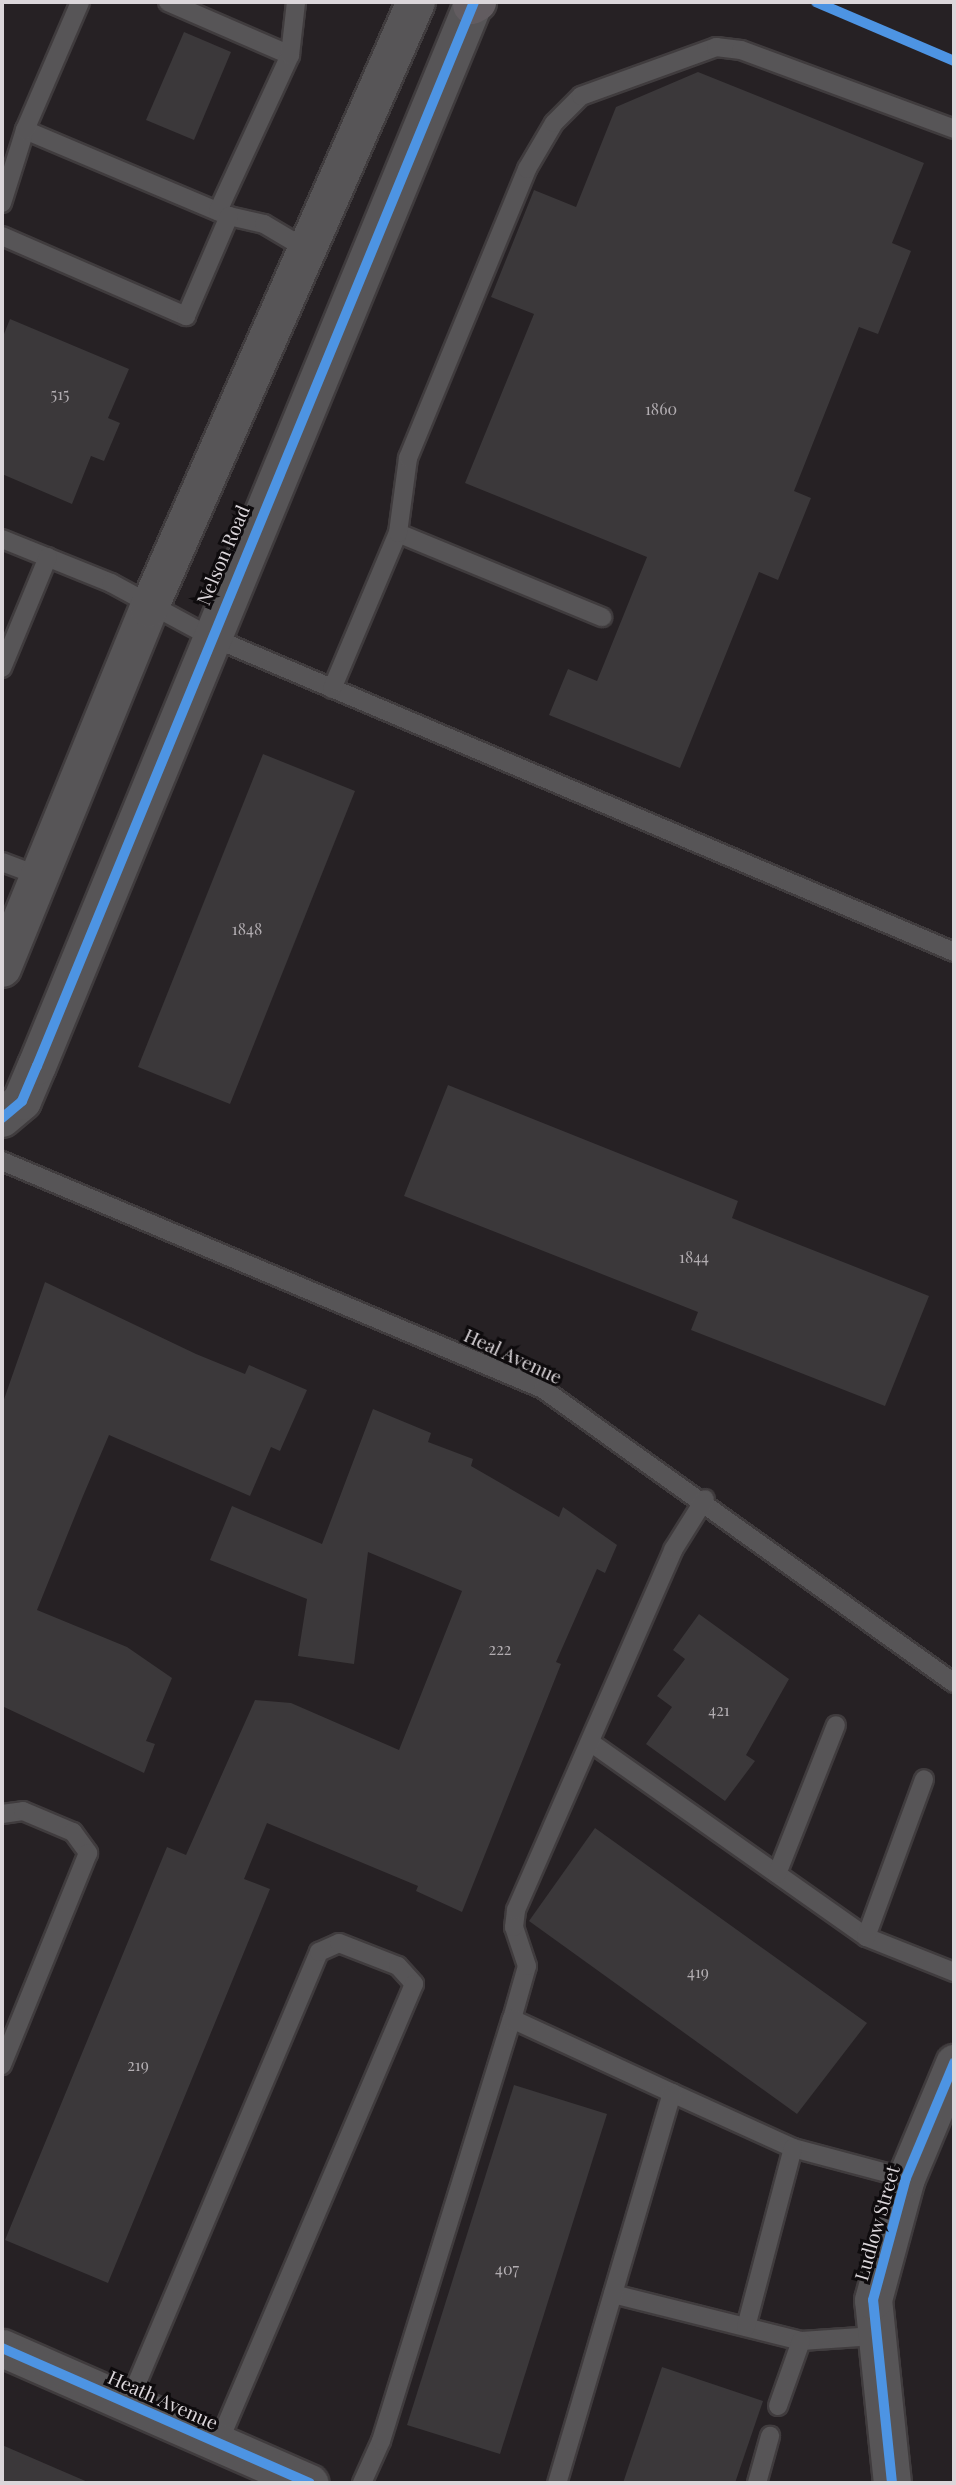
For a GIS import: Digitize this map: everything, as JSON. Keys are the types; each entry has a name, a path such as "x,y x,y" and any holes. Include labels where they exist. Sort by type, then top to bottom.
{"street":[{"path":"2,968 43,877 149,608 416,2"},
{"name":"Nelson Road","path":"2,1118 22,1101 37,1066 209,636 474,3"},
{"name":"Ludlow Street","path":"892,2483 873,2300 906,2178 954,2063"},
{"name":"Heath Avenue","path":"2,2348 310,2483"}],"lane":[{"path":"2,204 25,130 80,2"},
{"path":"168,2 290,55"},
{"path":"2,236 186,316 224,213 290,55 296,2"},
{"path":"332,689 398,533 408,457 522,182 554,123 581,96 716,47 741,50 954,129"},
{"path":"25,130 224,213 264,224 306,249"},
{"path":"398,533 602,617"},
{"path":"2,539 111,583 149,608 209,636 954,952"},
{"path":"2,668 48,557"},
{"path":"2,862 43,877"},
{"name":"Heal Avenue","path":"2,1161 543,1389 705,1499 954,1683"},
{"path":"362,2483 381,2441 527,1966 514,1927 516,1910 673,1550 705,1499"},
{"path":"777,1874 836,1725"},
{"path":"590,1742 866,1937 954,1972"},
{"path":"866,1937 924,1779"},
{"path":"2,1814 23,1811 74,1832 88,1853 2,2065"},
{"path":"128,2404 318,1952 339,1943 398,1966 414,1984 218,2444"},
{"path":"512,2019 793,2148 906,2178"},
{"path":"557,2483 672,2093"},
{"path":"746,2327 793,2148"},
{"path":"613,2294 801,2341 875,2336"},
{"path":"778,2406 801,2341"},
{"path":"757,2483 770,2436"}],"building":[{"path":"184,32 231,52 194,140 146,120"},
{"path":"698,72 924,163 892,243 911,251 878,334 859,327 794,491 811,498 778,580 759,572 680,768 549,715 568,669 597,681 647,557 465,483 534,314 491,297 534,190 576,207 616,107"},
{"path":"10,319 129,369 108,418 120,423 104,461 91,456 72,504 2,474 2,339"},
{"path":"263,754 355,791 230,1104 138,1067"},
{"path":"448,1085 738,1201 732,1218 929,1296 885,1406 691,1330 698,1312 404,1196"},
{"path":"45,1282 196,1354 245,1374 249,1365 307,1390 280,1451 271,1447 250,1496 109,1435 83,1496 37,1610 127,1647 172,1678 146,1741 155,1744 144,1773 2,1706 2,1405"},
{"path":"373,1409 431,1433 428,1442 473,1459 471,1466 559,1517 563,1507 617,1545 605,1573 597,1569 556,1662 561,1664 462,1912 416,1891 418,1886 267,1823 244,1879 270,1889 108,2283 5,2240 167,1847 186,1855 255,1700 291,1703 399,1750 462,1591 368,1552 354,1664 298,1656 307,1599 210,1560 232,1506 322,1544"},
{"path":"699,1614 789,1679 746,1755 755,1761 725,1801 646,1744 672,1707 657,1696 685,1659 673,1650"},
{"path":"595,1828 867,2023 797,2114 529,1921"},
{"path":"514,2085 607,2114 500,2454 407,2425"},
{"path":"662,2367 763,2401 735,2483 623,2483"},
{"path":"2,2445 90,2483 2,2483"}],"cycle path":[{"path":"2,1118 22,1101 37,1066 474,2"},
{"path":"816,2 954,61"},
{"path":"892,2483 873,2300 906,2178 954,2063"},
{"path":"2,2348 310,2483"}]}
